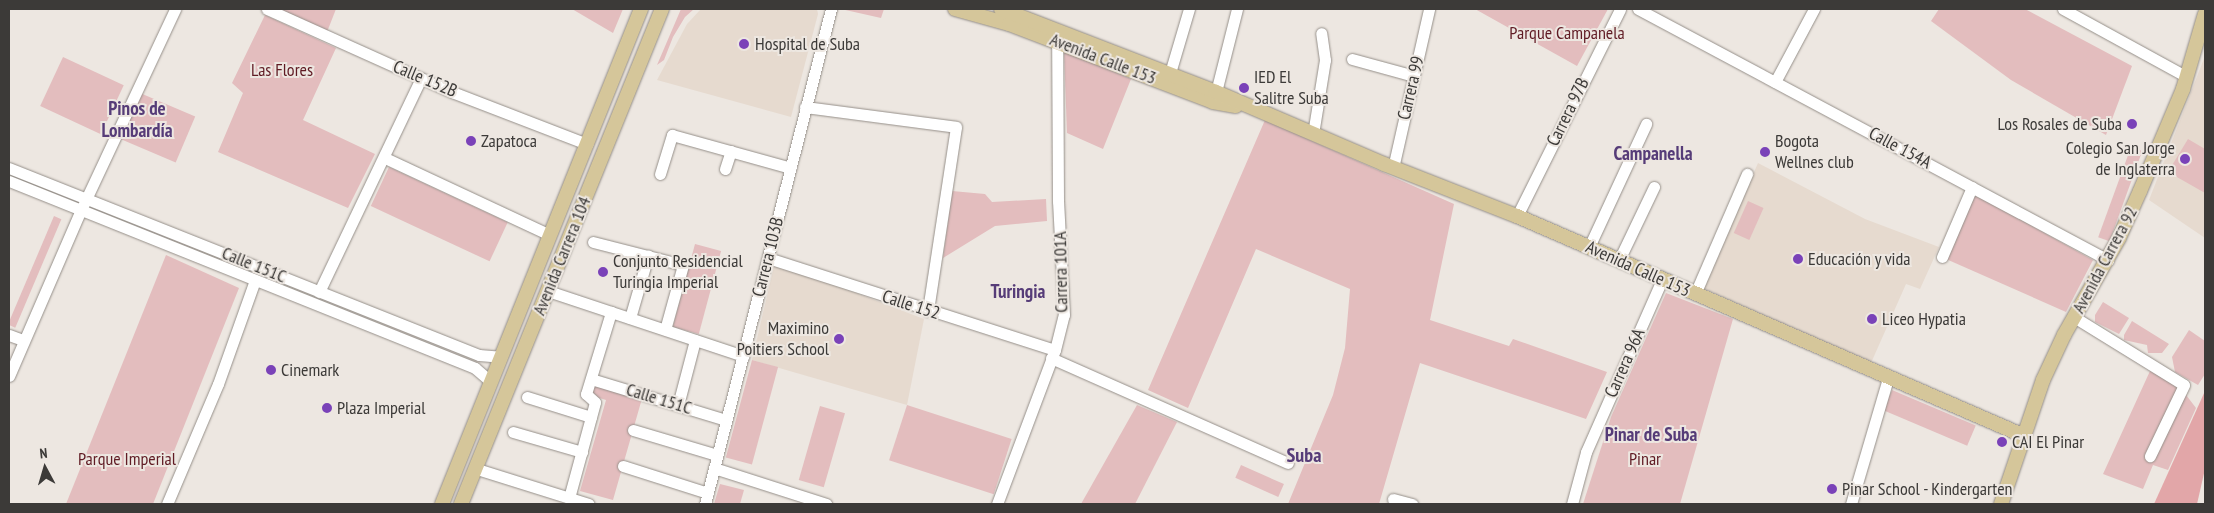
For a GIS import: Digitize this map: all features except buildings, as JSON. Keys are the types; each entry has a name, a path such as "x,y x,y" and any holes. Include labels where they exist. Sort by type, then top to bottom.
{"main road":[{"name":"Avenida Carrera 104","path":"442,504 641,9"},
{"name":"Avenida Calle 153","path":"954,9 1058,35 1170,73 1393,168 1517,216 1888,378 2022,434"},
{"name":"Avenida Calle 153","path":"1001,9 1213,102 1252,109"},
{"name":"Avenida Carrera 104","path":"461,504 477,469 662,12"},
{"name":"Avenida Carrera 92","path":"2001,504 2022,434 2051,360 2108,260 2140,191 2187,76 2205,14"}],"street":[{"path":"9,376 86,198 175,9"},
{"name":"Calle 152B","path":"267,9 421,78 586,144"},
{"name":"Carrera 103B","path":"706,499 791,168 809,89 831,9"},
{"path":"1170,73 1188,9"},
{"path":"1216,92 1237,9"},
{"name":"Carrera 99","path":"1393,168 1429,9"},
{"name":"Carrera 97B","path":"1517,216 1620,9"},
{"name":"Calle 154A","path":"1638,9 2108,260"},
{"path":"1775,82 1814,9"},
{"path":"2063,9 2187,76"},
{"path":"1313,134 1325,60 1321,33"},
{"name":"Carrera 101A","path":"997,504 1053,354 1064,304 1058,35"},
{"path":"1352,59 1414,76"},
{"path":"320,292 385,158 421,78"},
{"path":"805,107 956,127 928,311"},
{"path":"1589,247 1646,124"},
{"path":"660,174 672,135 791,168"},
{"path":"725,169 730,151"},
{"path":"385,158 550,235"},
{"name":"Calle 151C","path":"9,168 479,355 500,357"},
{"path":"1695,294 1748,174"},
{"name":"Calle 151C","path":"9,181 474,368 490,381"},
{"path":"1618,260 1654,187"},
{"path":"1942,257 1972,187"},
{"path":"593,242 683,266 665,330"},
{"path":"630,318 648,256"},
{"name":"Calle 152","path":"768,258 1053,354 1288,463"},
{"path":"167,504 218,384 256,280"},
{"name":"Carrera 96A","path":"1572,504 1586,452 1662,280"},
{"path":"548,291 743,356"},
{"path":"569,498 595,402 586,394 611,312"},
{"path":"2074,317 2184,385 2150,456"},
{"path":"9,335 23,340"},
{"path":"678,405 695,340"},
{"path":"1851,504 1888,378"},
{"name":"Calle 151C","path":"591,379 726,420"},
{"path":"527,397 591,417"},
{"path":"633,430 717,455"},
{"path":"513,432 582,452"},
{"path":"623,466 706,499"},
{"path":"714,468 826,504"},
{"path":"477,469 589,504"},
{"path":"1393,499 1412,504"}],"shaded area":[{"name":"Hospital de Suba","path":"701,9 817,9 818,14 791,117 657,80 687,24"},
{"name":"Colegio San Jorge de Inglaterra","path":"2205,56 2205,238 2149,200"},
{"name":"Educación y vida","path":"1758,163 1865,219 1939,247 1920,289 1906,284 1871,363 1703,288"},
{"name":"Maximino Poitiers School","path":"775,262 924,319 907,405 752,360"},
{"path":"2205,391 2205,469 2197,504 2154,504"}],"green space":[{"path":"279,9 336,9 327,32"},
{"path":"572,9 623,9 613,33"},
{"path":"681,9 694,9 685,17 673,37 664,60 657,65"},
{"path":"841,9 884,9 881,18"},
{"name":"Parque Campanela","path":"1475,9 1608,9 1577,66"},
{"path":"1939,9 2025,9 2132,66 2106,135 2011,80 1931,21"},
{"name":"Las Flores","path":"265,15 336,48 303,120 375,154 348,208 218,152 243,93 232,83"},
{"path":"1064,51 1131,79 1103,149 1067,133"},
{"path":"63,57 124,85 101,134 40,106"},
{"path":"140,93 195,116 176,162 120,139"},
{"path":"1265,120 1454,204 1430,320 1509,346 1513,339 1607,372 1586,419 1420,363 1379,504 1288,504 1333,395 1345,348 1350,289 1256,249 1188,408 1148,390"},
{"path":"2188,139 2205,149 2205,193 2168,172"},
{"path":"2131,147 2142,151 2109,241 2098,237"},
{"path":"389,167 508,222 490,261 371,206"},
{"path":"952,191 985,194 992,202 1046,199 1047,221 995,226 943,258"},
{"path":"1975,194 2093,260 2066,312 1946,259"},
{"path":"1748,201 1764,208 1749,240 1734,233"},
{"path":"54,216 61,219 15,328 9,325 9,322"},
{"path":"695,244 721,251 699,334 673,327"},
{"name":"Parque Imperial","path":"166,255 239,288 153,504 66,504"},
{"name":"Pinar","path":"1666,293 1733,319 1680,504 1583,504 1611,417"},
{"path":"2103,302 2129,318 2119,334 2095,322 2095,315"},
{"path":"2132,321 2169,344 2162,353 2148,353 2147,345 2124,340 2124,335"},
{"path":"2189,330 2205,341 2205,374 2198,385 2175,372 2172,357"},
{"path":"752,360 778,367 752,465 726,458"},
{"path":"2150,371 2180,387 2196,408 2168,470 2153,465 2143,489 2103,474"},
{"path":"591,379 643,395 613,500 580,491 606,400 586,394"},
{"path":"1892,390 1976,426 1967,446 1883,410"},
{"path":"907,405 1012,439 994,494 889,460"},
{"path":"1137,405 1177,422 1135,504 1081,504"},
{"path":"820,406 845,413 824,487 799,480"},
{"path":"1241,465 1284,484 1278,497 1235,478"},
{"path":"720,484 744,490 740,504 714,504"}],"place":[{"name":"Hospital de Suba","path":"744,44"},
{"name":"IED El Salitre Suba","path":"1244,88"},
{"name":"Los Rosales de Suba","path":"2132,124"},
{"name":"Zapatoca","path":"471,141"},
{"name":"Bogota Wellnes club","path":"1765,152"},
{"name":"Colegio San Jorge de Inglaterra","path":"2185,159"},
{"name":"Educación y vida","path":"1798,259"},
{"name":"Conjunto Residencial Turingia Imperial","path":"603,272"},
{"name":"Liceo Hypatia","path":"1872,319"},
{"name":"Maximino Poitiers School","path":"839,339"},
{"name":"Cinemark","path":"271,370"},
{"name":"Plaza Imperial","path":"327,408"},
{"name":"CAI El Pinar","path":"2002,442"},
{"name":"Pinar School - Kindergarten","path":"1832,489"}],"district":[{"name":"Pinos de Lombardía","path":"137,120"},
{"name":"Campanella","path":"1653,154"},
{"name":"Turingia","path":"1018,292"},
{"name":"Pinar de Suba","path":"1651,435"},
{"name":"Suba","path":"1304,455"}]}
